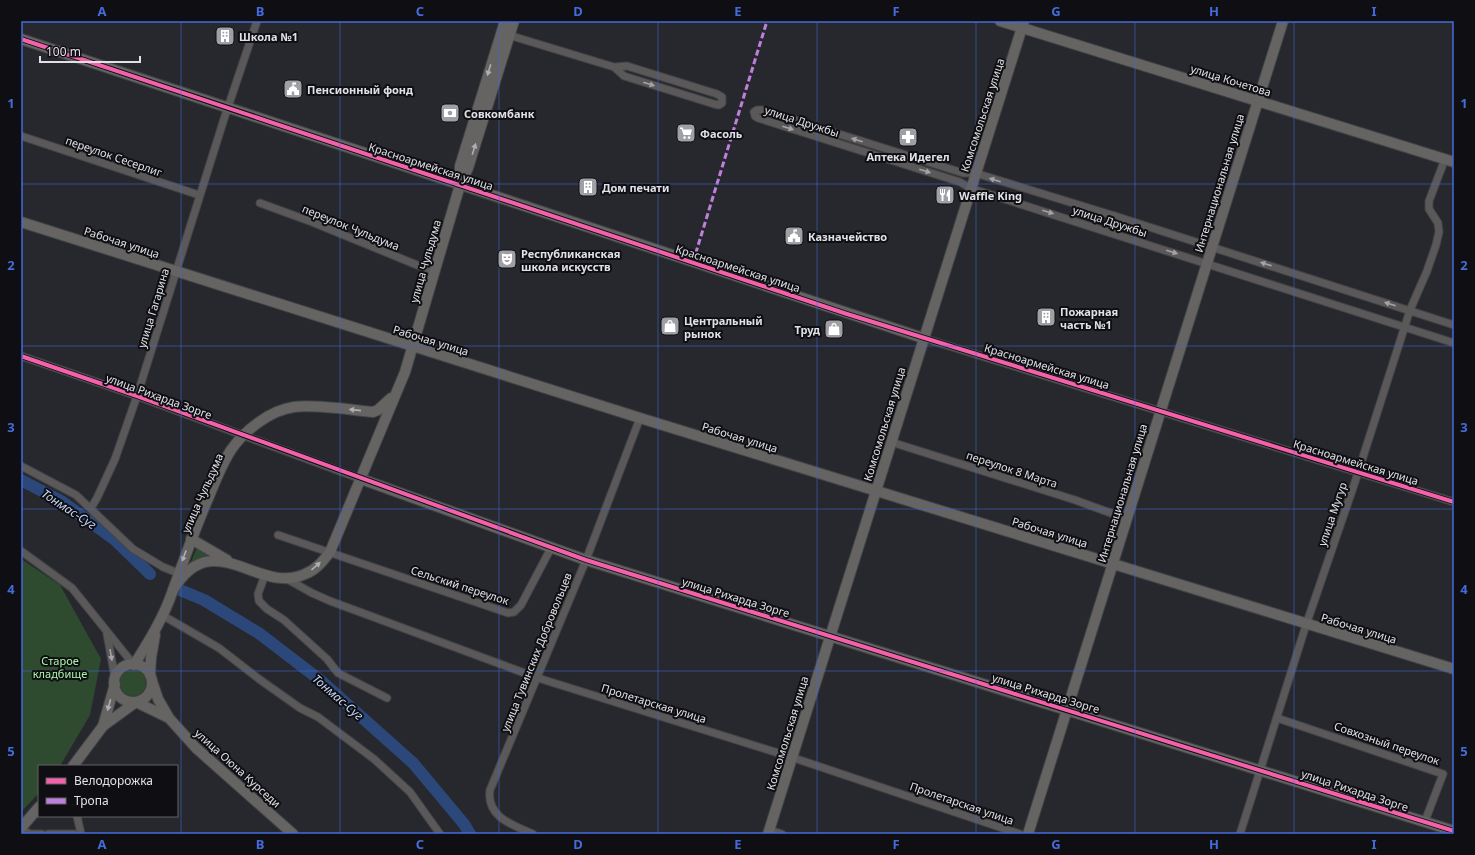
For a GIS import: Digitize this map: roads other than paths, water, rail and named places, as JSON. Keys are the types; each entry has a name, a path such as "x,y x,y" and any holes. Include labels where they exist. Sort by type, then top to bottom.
{"street":[{"name":"улица Гагарина","path":"91,508 98,498 115,459 137,396 199,195 257,21"},
{"name":"улица Чульдума","path":"173,590 186,571 200,563 220,561 266,575 287,579 305,575 330,552 398,388 412,346 460,185 468,168 505,34 505,21"},
{"name":"улица Чульдума","path":"505,34 514,21"},
{"name":"улица Кочетова","path":"1000,21 1023,25 1450,161"},
{"name":"Интернациональная улица","path":"1028,834 1283,21"},
{"name":"Комсомольская улица","path":"768,832 970,188 1023,25"},
{"path":"505,34 614,67 627,66 717,94 722,97 722,103 719,105 714,104 624,76 614,67"},
{"name":"Красноармейская улица","path":"21,39 923,338 1161,410 1454,502"},
{"name":"улица Дружбы","path":"1454,325 1115,216 975,173 964,173 763,110 757,110 754,112 755,116 758,118 960,182 970,188 1111,232 1454,344"},
{"path":"817,137 819,128"},
{"name":"переулок Сесерлиг","path":"21,136 199,195"},
{"name":"улица Мугур","path":"1240,834 1306,625 1404,328 1427,271 1439,232 1438,222 1429,209 1429,201 1450,161"},
{"name":"переулок Чульдума","path":"260,203 312,222 434,271"},
{"path":"1111,232 1115,216"},
{"name":"Рабочая улица","path":"21,222 640,418 1306,625 1454,669"},
{"name":"улица Рихарда Зорге","path":"21,356 137,396 243,436 586,560 1260,769 1454,831"},
{"name":"улица Чульдума","path":"134,665 157,627 173,590 191,538 223,464 243,436 262,421 280,411 295,406 337,408 373,412 386,404 398,388"},
{"path":"373,412 380,419 382,425"},
{"name":"улица Тувинских Добровольцев","path":"533,834 498,816 490,805 490,790 586,560 640,418"},
{"name":"переулок 8 Марта","path":"891,442 1075,500 1127,519"},
{"path":"21,466 57,483 76,495 133,549 163,567 178,573"},
{"path":"278,535 330,552"},
{"path":"191,538 213,553 240,566"},
{"name":"Сельский переулок","path":"330,552 508,613 514,612 521,605 551,548"},
{"path":"21,551 72,588 134,665"},
{"path":"266,575 258,594 259,601 267,609 284,620 328,659 338,673 387,698"},
{"name":"Пролетарская улица","path":"287,579 330,601 538,678 792,757 1020,834"},
{"path":"162,615 219,648 259,679 300,708 318,717 374,759 410,792 440,834"},
{"name":"улица Чульдума","path":"151,678 151,658 157,627"},
{"path":"107,632 119,696 124,700 136,702"},
{"path":"74,765 103,726 136,702 142,700 150,692 151,678 144,668 134,665 121,669 115,681 103,726"},
{"name":"улица Оюна Курседи","path":"151,678 158,699 168,718 196,748 293,834"},
{"name":"улица Оюна Курседи","path":"136,702 168,718"},
{"name":"Совхозный переулок","path":"1277,718 1443,774 1425,821"},
{"path":"38,809 21,828 30,834 42,834"},
{"path":"77,817 80,834"},
{"path":"768,832 782,834"},
{"path":"48,834 74,834"}],"waterway":[{"name":"Тонмас-Суг","path":"21,480 61,501 114,539 150,574"},
{"name":"Тонмас-Суг","path":"180,590 204,600 260,634 320,680 413,763 464,824 470,834"}],"place":[{"name":"Школа №1","path":"225,36"},
{"name":"Пенсионный фонд","path":"293,89"},
{"name":"Совкомбанк","path":"450,113"},
{"name":"Фасоль","path":"686,133"},
{"name":"Аптека Идегел","path":"908,137"},
{"name":"Дом печати","path":"588,187"},
{"name":"Waffle King","path":"945,195"},
{"name":"Казначейство","path":"794,236"},
{"name":"Республиканская школа искусств","path":"507,259"},
{"name":"Пожарная часть №1","path":"1046,317"},
{"name":"Центральный рынок","path":"670,326"},
{"name":"Труд","path":"834,329"}],"park label":[{"name":"Старое кладбище","path":"60,666"}]}
